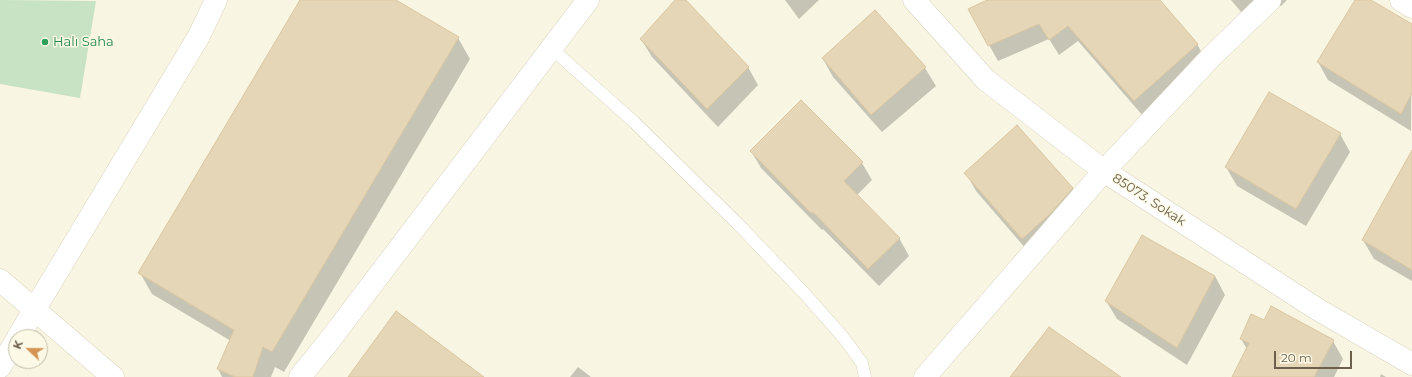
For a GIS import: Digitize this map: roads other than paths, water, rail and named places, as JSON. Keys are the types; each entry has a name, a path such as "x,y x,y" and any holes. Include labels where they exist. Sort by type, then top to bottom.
{"street":[{"path":"23,329 199,36 216,0"},
{"path":"300,377 334,335 588,0"},
{"name":"85073. Sokak","path":"914,0 986,80 1104,171 1317,309 1412,364"},
{"path":"925,377 1104,171 1210,57 1270,0"},
{"path":"1401,0 1412,8"},
{"path":"0,280 113,377"},
{"path":"0,367 8,354"}],"lane":[{"path":"551,48 634,122 738,224 804,293 842,337 862,363 866,377"}],"place":[{"name":"Halı Saha","path":"45,42"}]}
